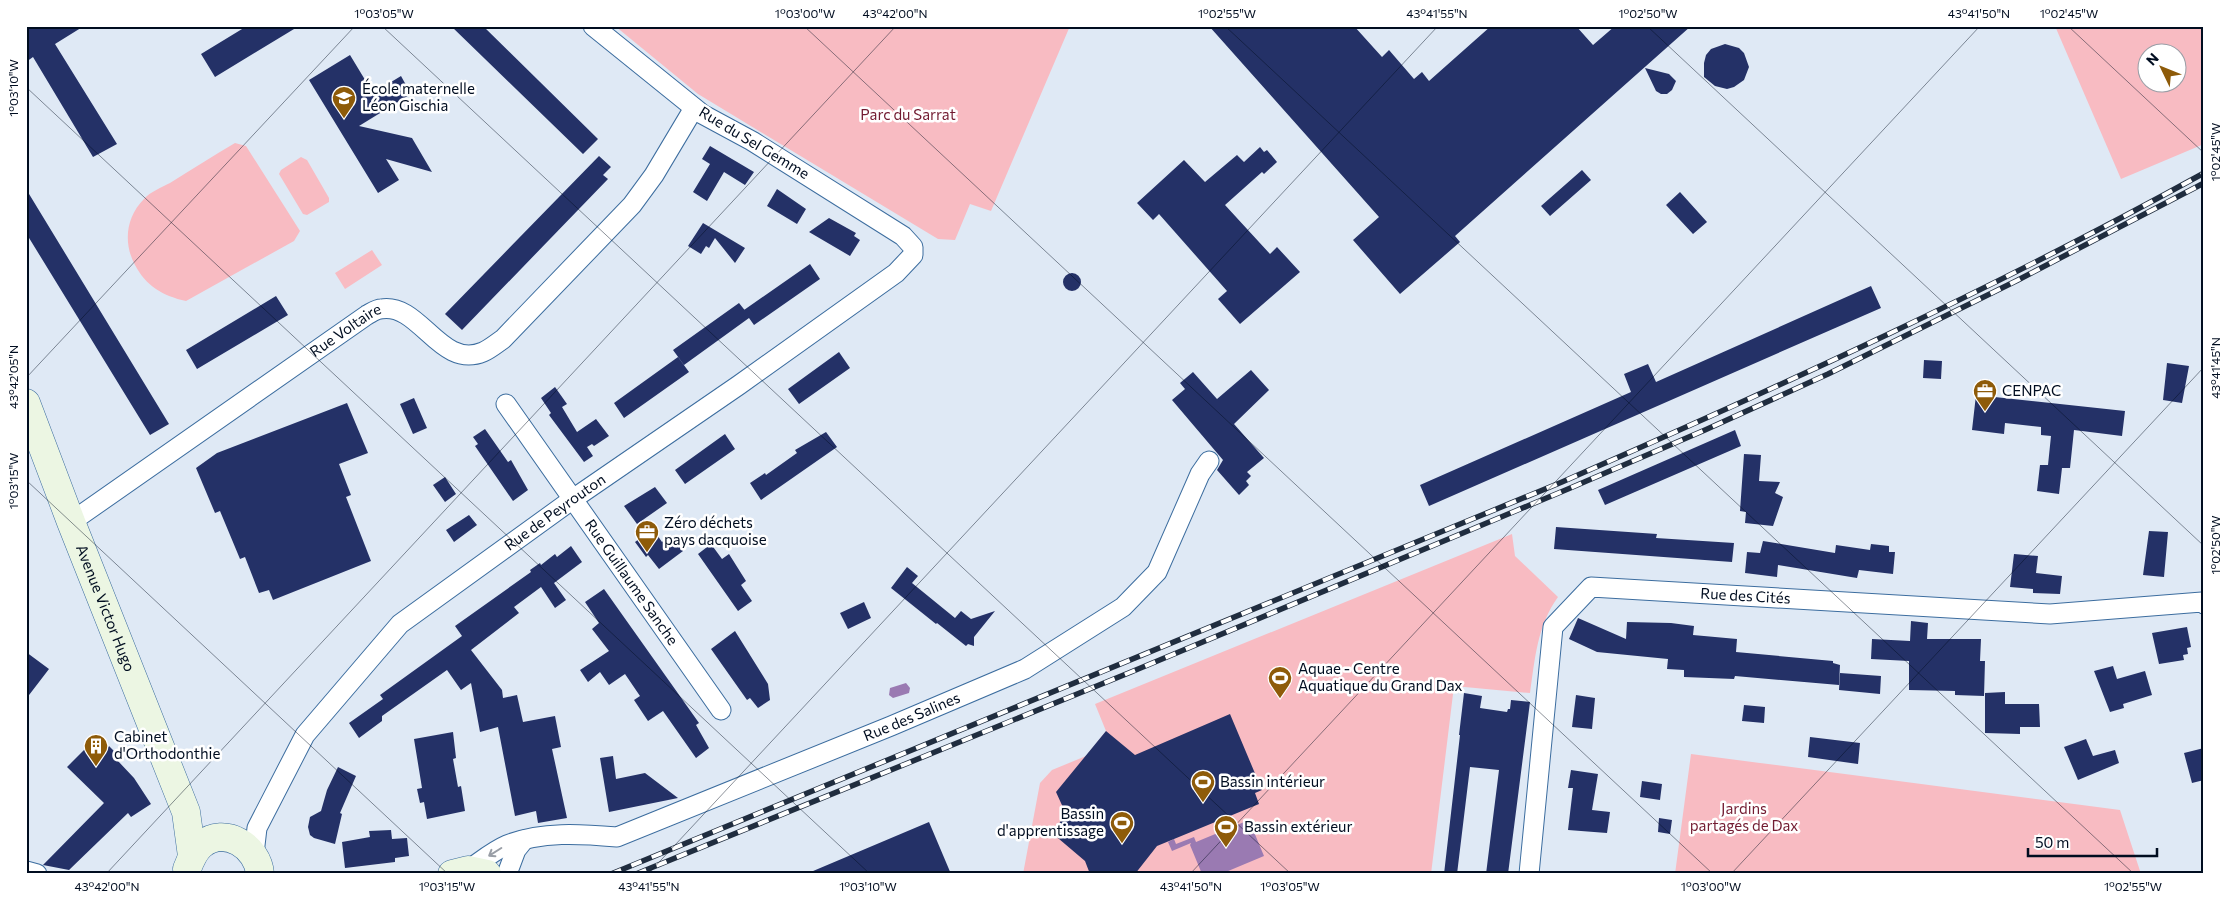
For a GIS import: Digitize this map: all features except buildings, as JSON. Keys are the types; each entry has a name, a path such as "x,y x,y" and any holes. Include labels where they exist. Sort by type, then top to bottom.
{"main road":[{"name":"Avenue Victor Hugo","path":"26,403 186,812 189,865"},
{"path":"186,812 251,854"},
{"path":"189,865 202,844 251,854"}],"street":[{"name":"Rue du Sel Gemme","path":"593,26 702,114 752,140 903,236 913,247 913,255"},
{"name":"Rue Voltaire","path":"71,522 359,320 380,309 395,309 405,314 453,352 465,355 483,352 490,348 503,339 632,205 654,175 694,108"},
{"name":"Rue de Peyrouton","path":"251,854 305,735 400,624 573,499 731,391 896,273 913,255"},
{"name":"Rue Guillaume Sanche","path":"506,404 722,710"},
{"name":"Rue des Salines","path":"469,873 506,845 524,840 580,834 618,837 891,726 1025,668 1123,607 1157,572 1200,474 1209,461"},
{"name":"Rue des Cités","path":"1529,874 1553,627 1591,587 2050,614 2203,603"},
{"path":"508,874 516,850 524,840"},
{"path":"26,871 37,874"}],"green space":[{"name":"Parc du Sarrat","path":"615,26 1070,26 991,211 970,204 955,240 938,239 698,94"},
{"path":"2055,26 2204,26 2204,144 2121,179"},
{"path":"235,143 246,146 300,231 294,241 186,301 163,293 144,279 131,257 128,230 133,214 149,194"},
{"path":"301,157 307,160 329,198 329,202 307,215 303,214 279,174 281,170"},
{"path":"372,250 382,265 345,289 335,273"},
{"name":"Aquae - Centre Aquatique du Grand Dax","path":"1512,534 1515,556 1558,597 1545,619 1541,631 1530,693 1454,686 1431,874 1023,874 1040,783 1052,770 1086,756 1106,731 1095,704"},
{"name":"Jardins partagés de Dax","path":"1691,754 2120,810 2141,874 1675,874"}],"shaded area":[{"path":"906,683 910,688 909,693 893,698 889,695 890,688"},
{"name":"Bassin extérieur","path":"1249,820 1264,856 1221,874 1202,874 1190,845 1191,843 1172,851 1168,842 1174,839 1176,844 1194,837 1196,842"}],"railway":[{"path":"611,874 1562,482 1725,410 1886,335 2046,256 2204,173"},
{"path":"636,874 1131,672 1705,430 1828,374 2018,280 2204,183"}],"place":[{"name":"École maternelle Léon Gischia","path":"344,119"},
{"name":"CENPAC","path":"1985,412"},
{"name":"Zéro déchets pays dacquoise","path":"647,553"},
{"name":"Aquae - Centre Aquatique du Grand Dax","path":"1280,699"},
{"name":"Cabinet d'Orthodonthie","path":"96,767"},
{"name":"Bassin intérieur","path":"1203,803"},
{"name":"Bassin d'apprentissage","path":"1122,844"},
{"name":"Bassin extérieur","path":"1226,848"}]}
